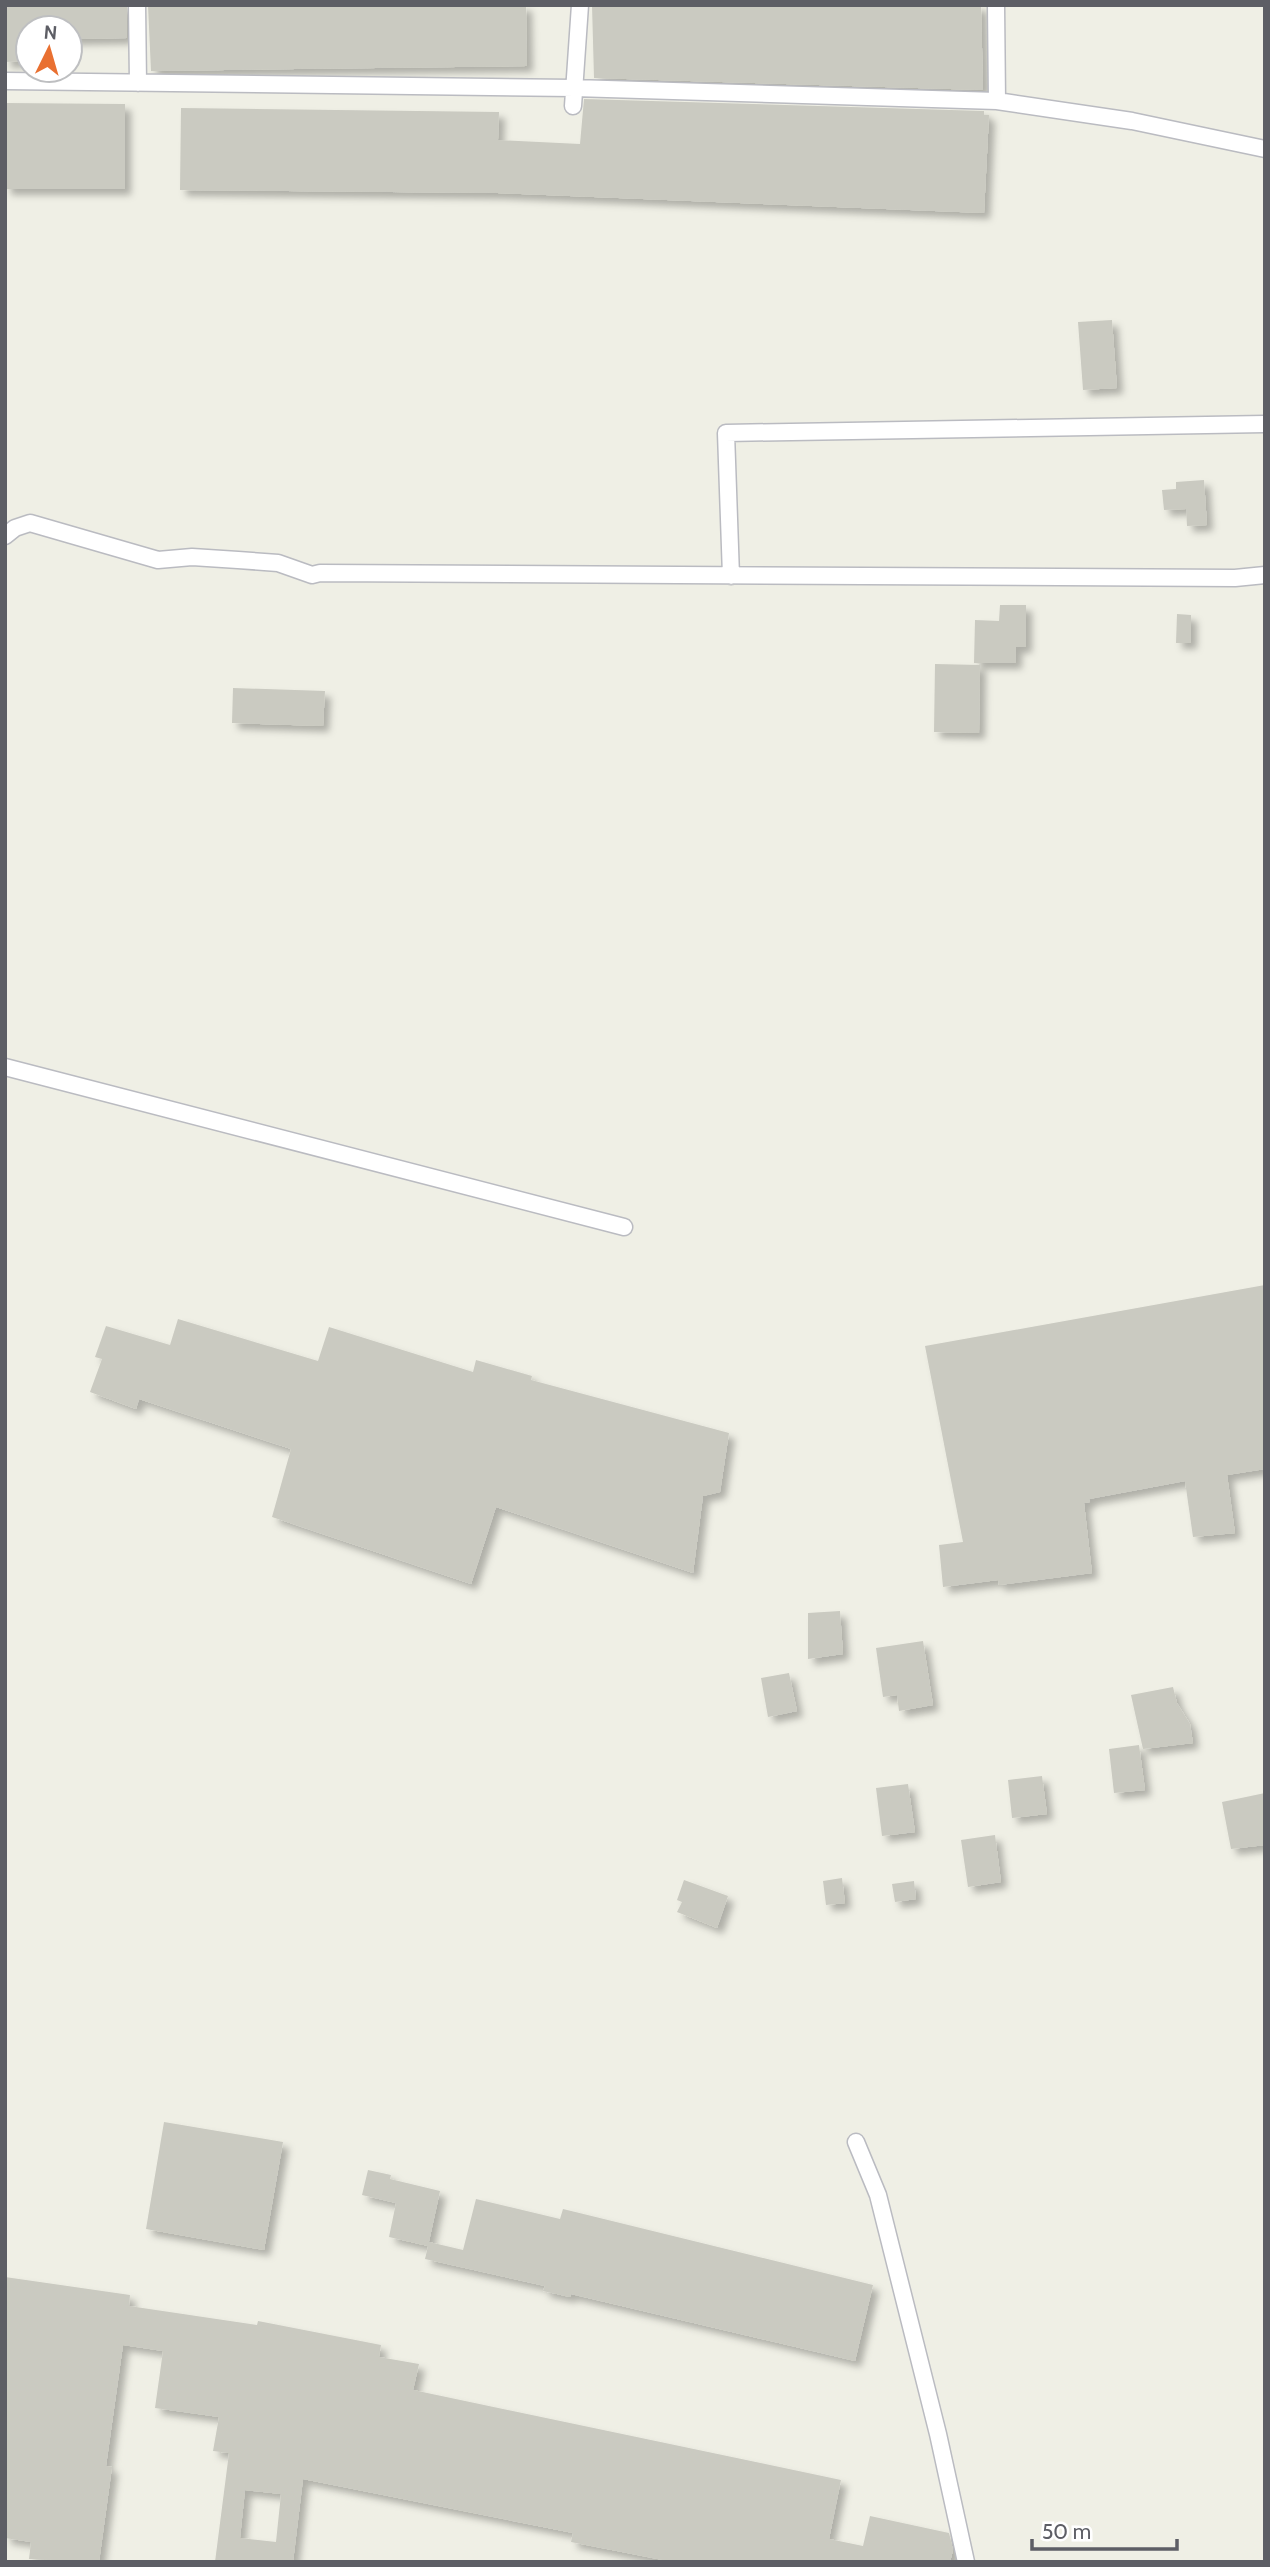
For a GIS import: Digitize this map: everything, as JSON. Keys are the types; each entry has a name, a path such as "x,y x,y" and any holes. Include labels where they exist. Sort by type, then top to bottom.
{"street":[{"path":"138,5 138,83"},
{"path":"573,106 580,5"},
{"path":"996,5 997,101"},
{"path":"5,81 574,88 997,101 1132,121 1265,149"},
{"path":"731,576 726,433 1095,429 1265,424"},
{"path":"5,536 15,528 30,523 159,560 192,557 278,563 312,575 1235,578 1265,575"},
{"path":"5,1067 624,1227"},
{"path":"856,2142 878,2195 938,2434 966,2562"}],"building":[{"path":"5,5 127,5 127,38 84,39 84,14 14,14 14,62 5,62"},
{"path":"148,5 526,5 527,66 151,71"},
{"path":"592,5 981,5 983,90 594,78"},
{"path":"584,99 984,111 984,115 989,115 984,213 497,193 180,190 181,108 499,112 498,140 580,144"},
{"path":"5,103 125,104 125,189 5,189"},
{"path":"1112,320 1117,388 1083,390 1078,322"},
{"path":"1204,480 1207,525 1187,526 1186,509 1164,510 1162,490 1176,489 1176,482"},
{"path":"1000,605 1026,605 1026,647 1016,647 1016,663 974,663 975,620 999,621"},
{"path":"1177,614 1191,615 1191,643 1176,643"},
{"path":"935,664 980,665 979,733 934,732"},
{"path":"233,688 325,691 323,726 232,723"},
{"path":"1265,1285 1265,1469 1227,1475 1235,1533 1193,1537 1185,1481 1089,1499 1090,1502 1084,1503 1092,1573 999,1585 998,1580 943,1587 939,1545 963,1542 925,1346"},
{"path":"178,1319 318,1361 329,1327 473,1372 476,1360 532,1376 531,1380 729,1433 720,1492 703,1496 693,1573 496,1507 471,1584 272,1517 291,1449 139,1399 136,1409 90,1392 102,1359 95,1357 106,1326 170,1345"},
{"path":"840,1611 843,1654 808,1659 808,1613"},
{"path":"923,1641 933,1705 899,1711 897,1695 883,1697 876,1648"},
{"path":"789,1673 797,1711 768,1717 761,1678"},
{"path":"1173,1687 1177,1703 1190,1724 1193,1743 1143,1749 1131,1695"},
{"path":"1139,1745 1145,1790 1114,1793 1109,1749"},
{"path":"1042,1776 1047,1814 1012,1818 1008,1780"},
{"path":"908,1784 915,1832 882,1836 876,1788"},
{"path":"1265,1793 1265,1845 1231,1849 1222,1802"},
{"path":"995,1835 1001,1882 968,1887 961,1840"},
{"path":"842,1878 845,1903 826,1905 823,1881"},
{"path":"684,1880 728,1896 717,1928 677,1912 682,1902 677,1900"},
{"path":"914,1881 916,1899 895,1902 892,1884"},
{"path":"164,2122 283,2142 264,2250 146,2229"},
{"path":"368,2170 391,2175 390,2179 440,2191 428,2246 389,2237 396,2203 362,2195"},
{"path":"476,2199 560,2219 563,2209 873,2285 855,2361 571,2294 570,2297 543,2291 545,2286 425,2259 429,2242 463,2250"},
{"path":"5,2277 130,2295 129,2306 257,2325 258,2321 381,2345 379,2357 419,2364 413,2390 841,2480 829,2539 863,2546 870,2516 949,2533 953,2550 950,2562 673,2562 571,2542 573,2533 303,2479 293,2562 215,2562 229,2453 213,2451 219,2417 155,2408 163,2351 123,2345 106,2466 112,2467 99,2562 29,2559 31,2542 5,2538","holes":["245,2490 281,2494 276,2542 240,2538"]}]}
